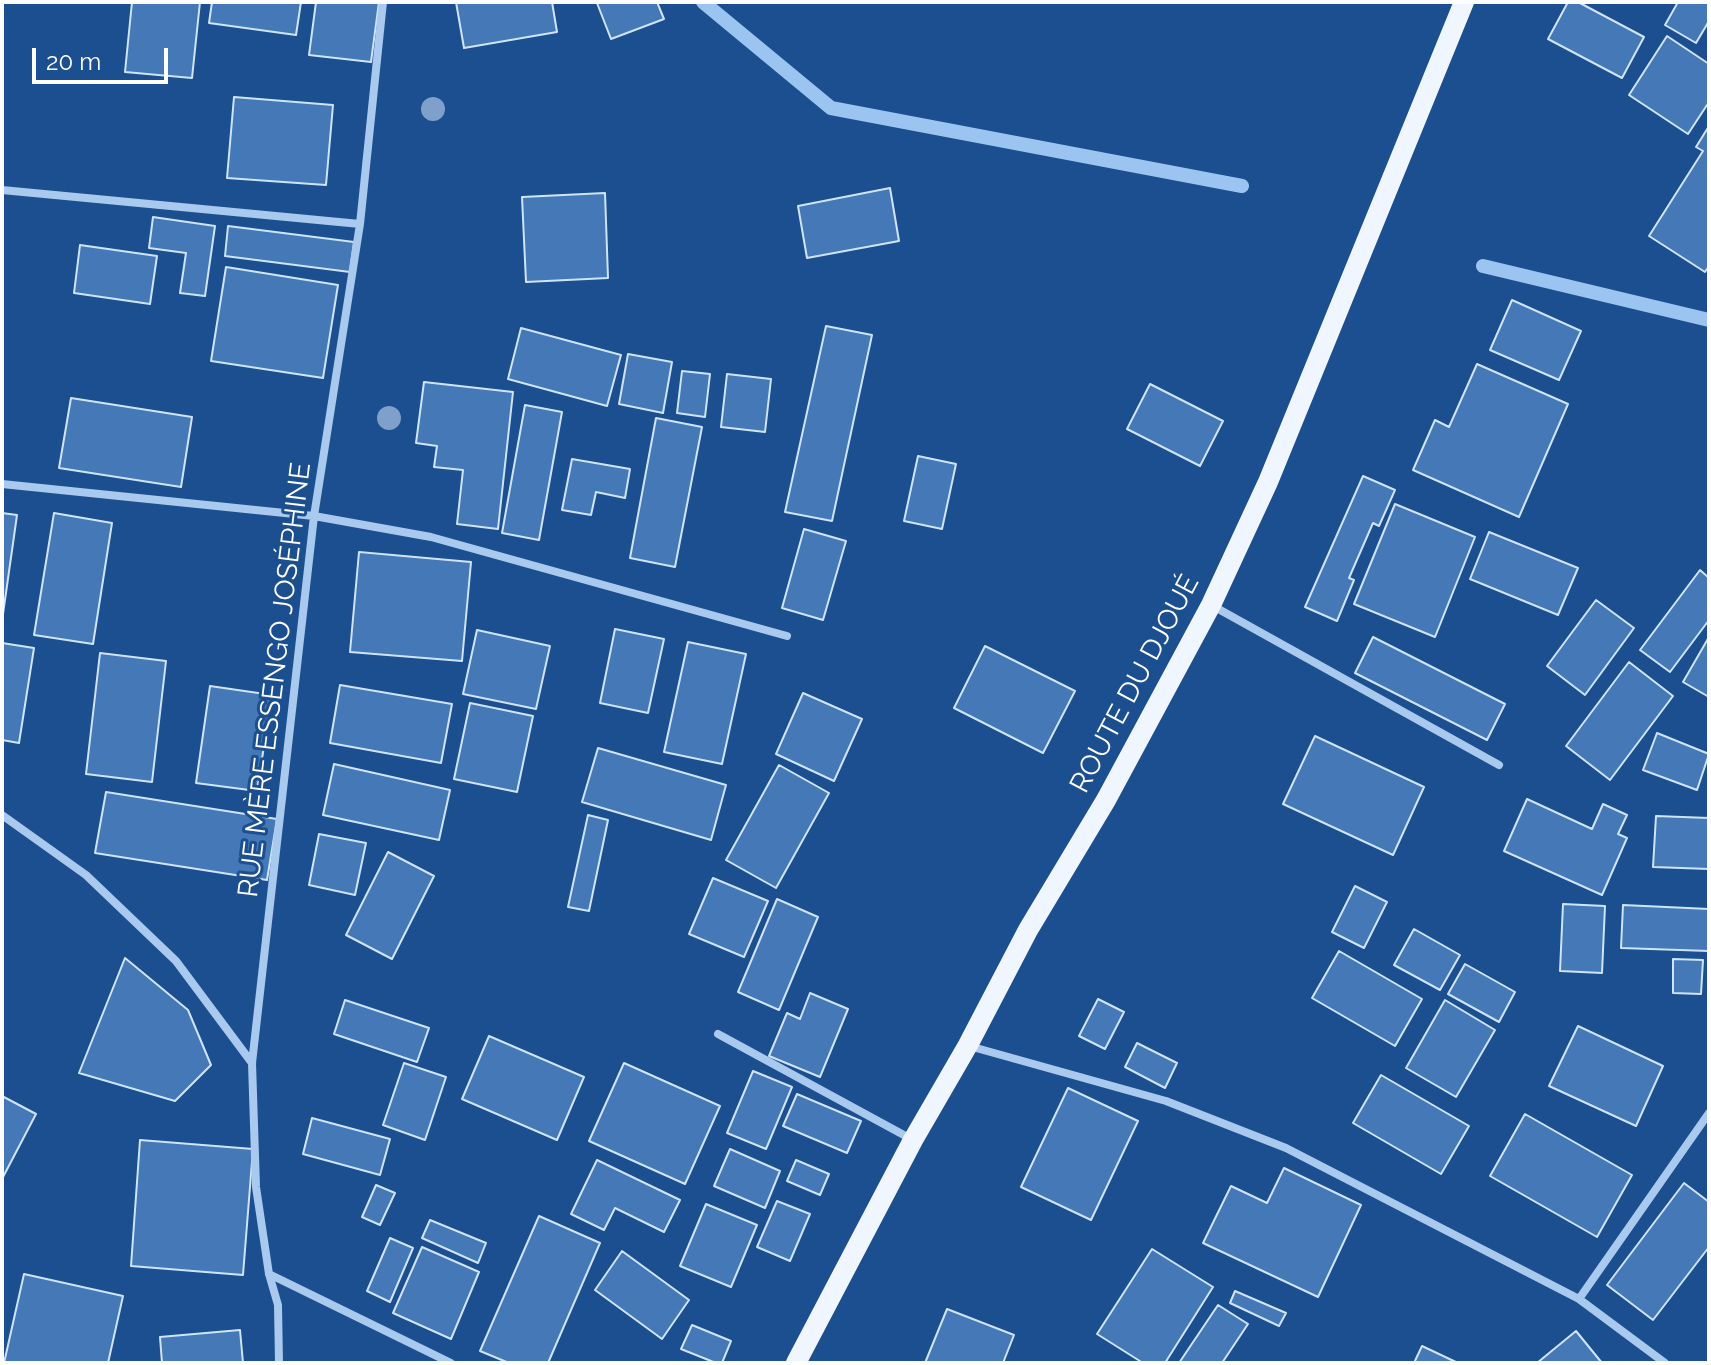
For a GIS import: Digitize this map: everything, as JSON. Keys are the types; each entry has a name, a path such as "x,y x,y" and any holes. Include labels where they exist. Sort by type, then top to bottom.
{"main road":[{"name":"ROUTE DU DJOUÉ","path":"796,1363 913,1140 968,1045 1028,930 1106,800 1211,605 1268,482 1464,2"}],"street":[{"name":"RUE MÈRE ESSENGO JOSÉPHINE","path":"279,1363 278,1305 269,1274 256,1187 252,1063 314,516 360,224 383,2"},
{"path":"2,190 360,224"},
{"path":"2,484 314,516 431,537 787,636"},
{"path":"1211,605 1499,765"},
{"path":"2,815 86,875 176,961 252,1063"},
{"path":"718,1034 913,1140"},
{"path":"968,1045 1166,1101 1286,1148 1579,1299 1665,1363"},
{"path":"1579,1299 1709,1113"},
{"path":"269,1274 451,1363"}],"building":[{"path":"132,2 200,2 192,78 125,72"},
{"path":"212,2 301,2 296,35 209,23"},
{"path":"316,2 379,2 371,62 309,55"},
{"path":"456,2 552,2 557,32 464,48"},
{"path":"657,2 664,19 611,39 597,3"},
{"path":"1568,2 1578,2 1644,37 1622,78 1548,39"},
{"path":"1678,2 1709,2 1709,21 1696,43 1665,25"},
{"path":"1667,36 1709,64 1709,102 1688,134 1629,95"},
{"path":"234,97 333,105 326,185 227,178"},
{"path":"1709,126 1709,266 1705,272 1649,236 1703,151 1696,147"},
{"path":"890,188 899,241 807,258 798,206"},
{"path":"605,193 608,278 526,282 522,197"},
{"path":"153,217 215,226 205,296 180,293 186,253 149,248"},
{"path":"228,226 354,242 350,272 225,256"},
{"path":"80,245 157,256 150,304 74,293"},
{"path":"226,267 338,285 323,378 211,361"},
{"path":"1512,300 1581,331 1559,380 1490,350"},
{"path":"826,326 872,335 832,521 785,512"},
{"path":"521,328 621,355 607,406 508,379"},
{"path":"628,354 672,362 663,413 619,404"},
{"path":"1477,364 1568,404 1519,517 1413,470 1435,420 1449,427"},
{"path":"682,371 710,374 705,417 677,413"},
{"path":"727,374 771,379 765,432 721,427"},
{"path":"424,382 513,392 498,529 457,524 463,470 434,467 437,446 416,443"},
{"path":"1150,384 1223,421 1200,466 1127,429"},
{"path":"71,398 192,417 181,487 59,468"},
{"path":"525,405 562,412 539,540 502,533"},
{"path":"656,418 702,427 675,567 630,558"},
{"path":"918,456 956,464 942,529 904,521"},
{"path":"572,459 630,469 625,498 596,492 591,515 562,510"},
{"path":"1363,476 1395,490 1379,526 1373,523 1349,578 1354,580 1337,621 1305,607"},
{"path":"1395,504 1475,537 1435,637 1354,604"},
{"path":"2,513 17,515 2,621"},
{"path":"54,513 112,523 93,644 34,635"},
{"path":"804,529 846,541 823,620 782,608"},
{"path":"1489,532 1578,568 1558,615 1470,579"},
{"path":"359,552 471,562 462,661 350,652"},
{"path":"1700,570 1709,578 1709,620 1670,672 1640,650"},
{"path":"1596,600 1634,628 1585,695 1547,666"},
{"path":"615,629 664,639 648,713 600,703"},
{"path":"477,630 550,646 536,709 463,694"},
{"path":"1373,637 1505,704 1487,740 1355,673"},
{"path":"1709,637 1709,697 1683,682"},
{"path":"688,642 746,654 722,764 664,752"},
{"path":"2,643 34,648 19,743 2,740"},
{"path":"985,646 1075,691 1043,753 954,708"},
{"path":"100,653 166,661 152,782 86,774"},
{"path":"1629,662 1673,696 1610,780 1566,746"},
{"path":"340,685 452,704 441,763 330,743"},
{"path":"210,686 272,695 257,791 196,783"},
{"path":"803,693 862,719 834,781 776,754"},
{"path":"470,703 533,716 517,792 454,779"},
{"path":"1657,733 1709,754 1697,790 1643,770"},
{"path":"1315,736 1424,787 1393,855 1283,804"},
{"path":"598,748 726,785 711,840 582,802"},
{"path":"334,764 450,790 439,840 323,815"},
{"path":"779,765 829,793 776,888 726,860"},
{"path":"106,792 277,819 267,880 95,853"},
{"path":"1527,799 1592,829 1603,804 1627,815 1618,834 1627,838 1602,895 1504,851"},
{"path":"588,815 608,820 589,911 568,907"},
{"path":"1656,816 1709,818 1709,869 1653,867"},
{"path":"319,834 366,843 355,895 309,885"},
{"path":"388,852 434,876 392,959 346,935"},
{"path":"713,878 768,901 744,957 689,934"},
{"path":"1355,886 1387,902 1364,948 1332,932"},
{"path":"777,899 818,917 779,1010 738,992"},
{"path":"1563,904 1605,906 1602,973 1560,971"},
{"path":"1623,905 1709,909 1709,951 1621,948"},
{"path":"1414,929 1460,955 1440,990 1394,965"},
{"path":"1339,951 1422,999 1395,1046 1312,998"},
{"path":"125,958 188,1010 211,1065 175,1101 79,1073"},
{"path":"1673,959 1703,960 1701,994 1673,993"},
{"path":"1465,964 1515,992 1499,1022 1448,994"},
{"path":"810,993 848,1009 820,1077 769,1056 787,1013 800,1019"},
{"path":"1098,999 1124,1012 1105,1049 1079,1036"},
{"path":"345,1000 429,1028 417,1062 334,1034"},
{"path":"1445,1000 1495,1030 1456,1097 1406,1068"},
{"path":"1578,1026 1663,1066 1636,1126 1549,1086"},
{"path":"489,1036 584,1077 557,1140 462,1099"},
{"path":"1137,1043 1177,1063 1165,1088 1125,1067"},
{"path":"404,1063 446,1077 425,1140 383,1125"},
{"path":"624,1063 720,1106 685,1184 589,1141"},
{"path":"753,1071 792,1087 766,1149 727,1133"},
{"path":"1381,1075 1469,1126 1441,1174 1353,1123"},
{"path":"1068,1088 1138,1121 1091,1220 1021,1187"},
{"path":"797,1094 861,1121 847,1153 783,1126"},
{"path":"2,1096 36,1114 2,1179"},
{"path":"1525,1114 1632,1175 1597,1237 1490,1176"},
{"path":"312,1118 390,1139 380,1175 303,1154"},
{"path":"140,1140 253,1149 243,1275 131,1266"},
{"path":"730,1149 780,1171 765,1208 714,1186"},
{"path":"597,1160 680,1200 664,1232 615,1208 604,1230 571,1214"},
{"path":"796,1160 829,1174 820,1195 787,1181"},
{"path":"1284,1168 1361,1205 1318,1297 1203,1243 1231,1186 1267,1203"},
{"path":"1684,1183 1709,1202 1709,1247 1653,1320 1607,1285"},
{"path":"376,1185 395,1193 380,1225 362,1217"},
{"path":"777,1201 810,1214 790,1261 757,1247"},
{"path":"706,1204 757,1225 731,1287 680,1266"},
{"path":"539,1216 600,1243 548,1363 509,1363 480,1351"},
{"path":"430,1220 486,1243 478,1263 422,1238"},
{"path":"390,1238 413,1248 390,1302 367,1291"},
{"path":"422,1247 479,1272 451,1339 393,1313"},
{"path":"1152,1249 1213,1287 1165,1363 1143,1363 1097,1334"},
{"path":"622,1251 689,1300 662,1339 595,1290"},
{"path":"24,1274 123,1296 108,1363 4,1363"},
{"path":"1235,1291 1286,1313 1279,1326 1230,1303"},
{"path":"1218,1305 1248,1324 1222,1363 1179,1363"},
{"path":"947,1309 1014,1335 1003,1363 925,1363"},
{"path":"692,1325 731,1341 722,1363 681,1349"},
{"path":"240,1330 243,1363 162,1363 160,1337"},
{"path":"1576,1331 1602,1363 1537,1363"},
{"path":"1422,1346 1458,1363 1414,1363"}],"waterway":[{"path":"703,2 831,108 1242,186"},
{"path":"1483,266 1709,320"}]}
